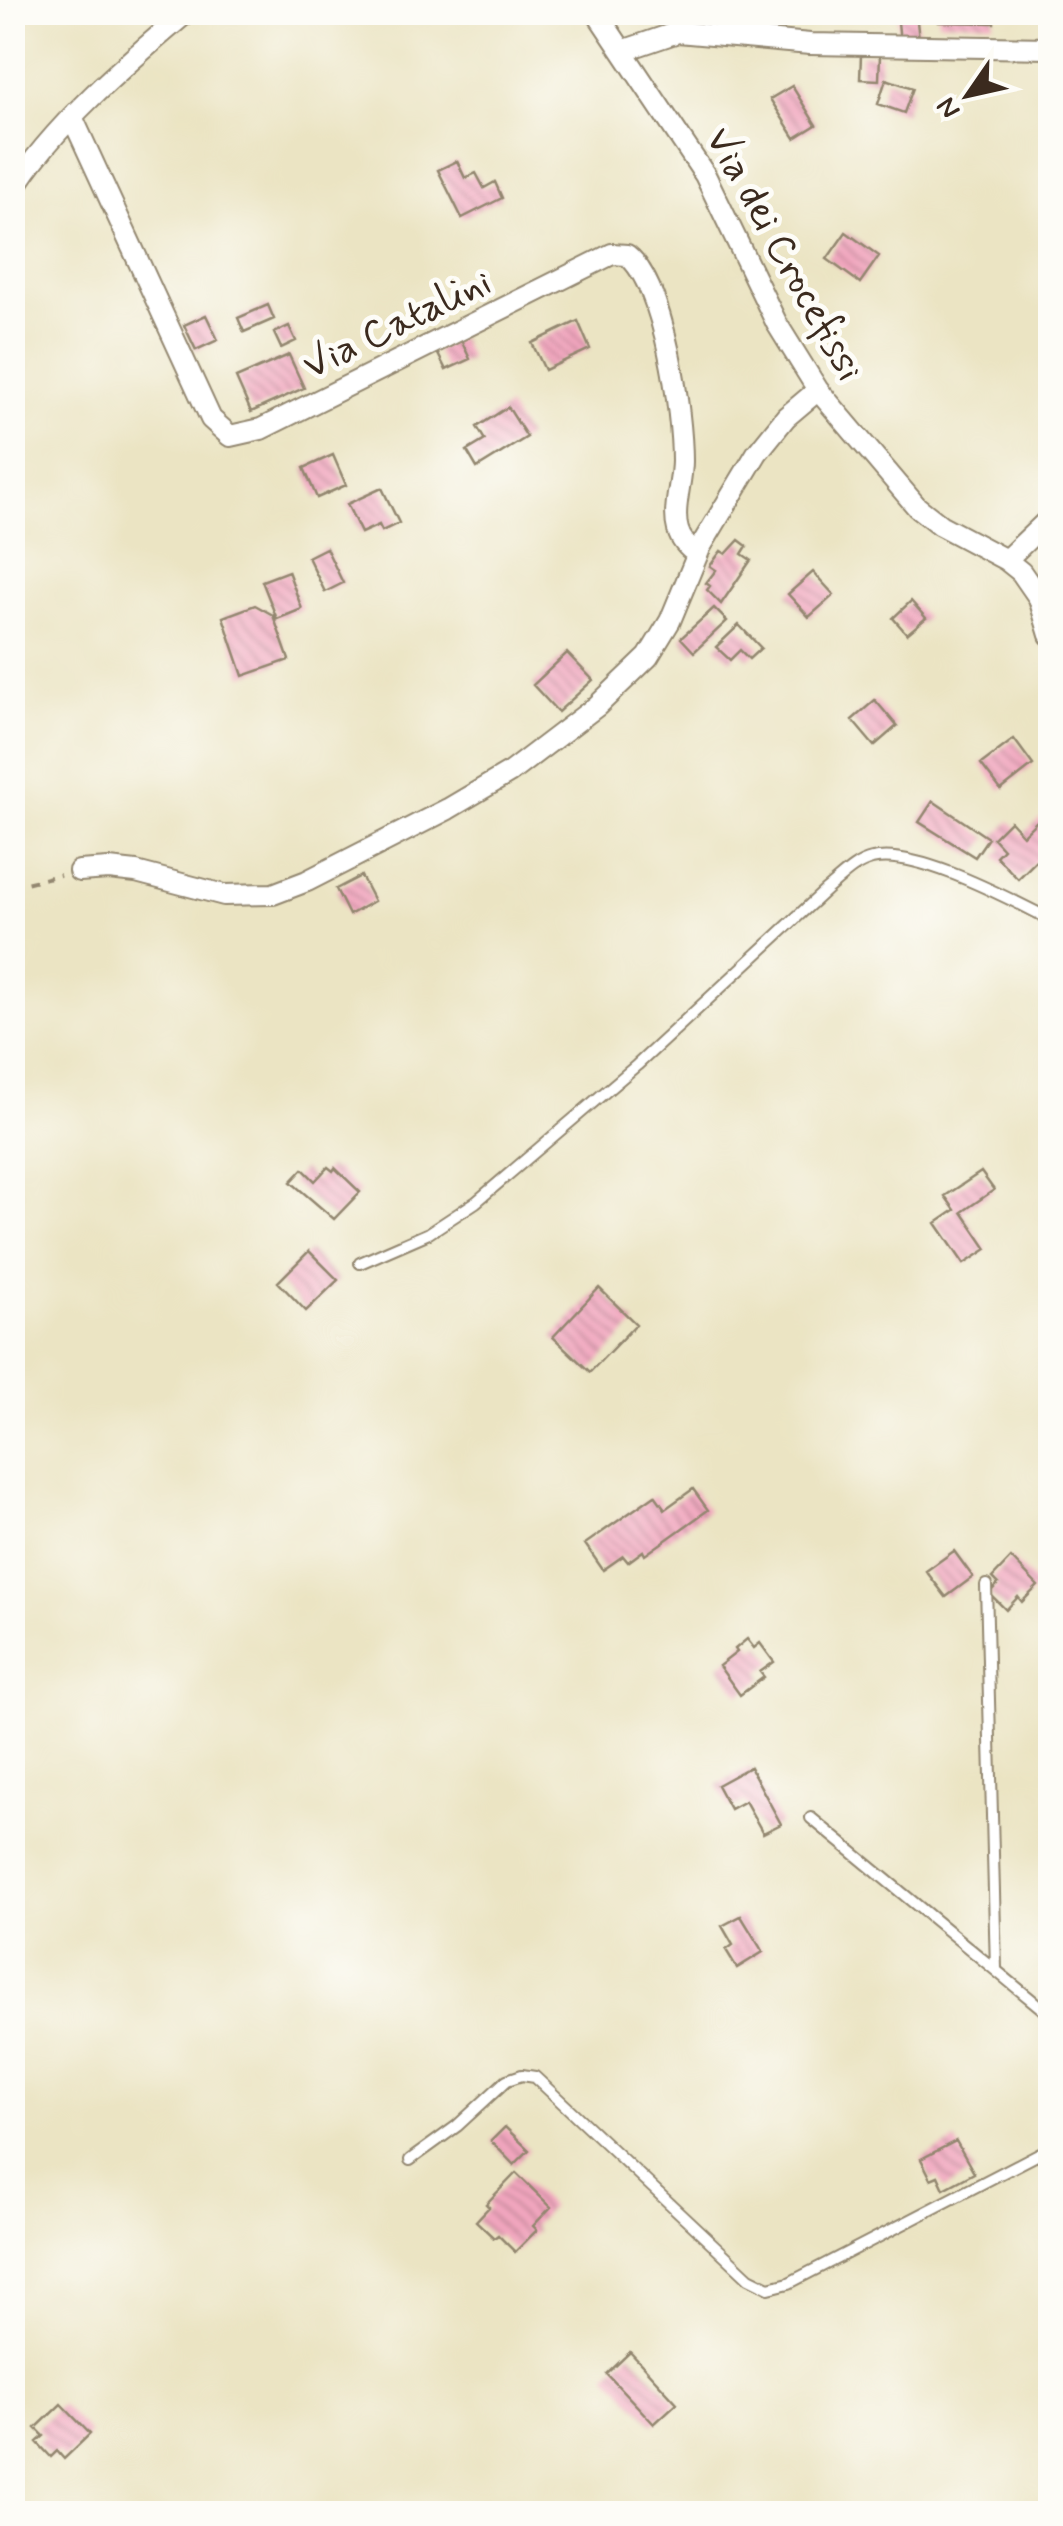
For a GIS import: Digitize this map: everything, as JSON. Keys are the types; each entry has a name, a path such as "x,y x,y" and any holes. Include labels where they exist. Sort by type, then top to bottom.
{"street":[{"path":"12,192 24,172 73,119 187,12"},
{"name":"Via dei Crocefissi","path":"596,12 706,174 777,324 818,390 917,507 945,528 1006,560 1033,588 1050,635"},
{"path":"624,50 678,32 810,44 1050,48"},
{"name":"Via Catalini","path":"73,119 211,419 222,432 233,436 260,429 612,254 627,255 647,281 664,329 682,448 677,526 684,543 697,554"},
{"path":"79,871 128,870 200,890 242,896 273,894 308,881 498,780 597,706 633,673 660,639 697,554 762,446 790,413 818,390"},
{"path":"1006,560 1050,518"}],"lane":[{"path":"360,1263 420,1238 476,1202 611,1088 826,890 862,862 883,858 909,861 987,889 1050,919"},
{"path":"986,1585 996,1970"},
{"path":"810,1818 1050,2015"},
{"path":"410,2160 458,2126 507,2080 535,2076 749,2278 769,2288 789,2283 1050,2148"}],"path":[{"path":"12,886 79,871"}],"building":[{"path":"897,12 916,12 919,40 900,42"},
{"path":"939,12 994,12 994,23 938,22"},
{"path":"861,55 880,55 879,80 860,79"},
{"path":"886,79 913,88 904,113 878,104"},
{"path":"792,86 816,125 795,138 770,99"},
{"path":"457,161 465,178 476,173 484,188 495,182 502,198 462,218 438,170"},
{"path":"846,232 879,256 860,283 827,259"},
{"path":"268,305 274,319 244,332 238,318"},
{"path":"206,315 218,340 196,350 184,325"},
{"path":"578,321 590,349 545,370 532,343"},
{"path":"289,326 296,341 281,348 274,333"},
{"path":"460,338 470,359 446,370 436,350"},
{"path":"289,355 304,388 251,412 236,378"},
{"path":"508,407 527,437 477,468 467,451 485,440 477,427"},
{"path":"333,455 346,485 317,498 304,468"},
{"path":"382,488 399,523 382,531 379,525 361,533 347,504"},
{"path":"739,540 747,546 742,554 751,560 721,604 707,590 710,586 706,583 716,570 710,566 721,551 726,554"},
{"path":"326,548 343,583 325,592 308,557"},
{"path":"288,571 302,609 277,619 262,581"},
{"path":"813,572 834,595 809,617 788,594"},
{"path":"911,601 926,618 907,634 893,618"},
{"path":"255,605 273,615 289,660 243,676 223,617"},
{"path":"714,608 727,621 694,652 681,638"},
{"path":"739,625 761,648 749,659 740,650 730,660 716,647"},
{"path":"567,653 593,680 558,712 533,685"},
{"path":"875,700 897,726 874,746 852,720"},
{"path":"1014,739 1033,765 1001,790 981,764"},
{"path":"933,801 988,838 975,857 919,822"},
{"path":"1040,818 1050,829 1050,847 1018,879 996,856 1003,849 993,838 1010,821 1023,835"},
{"path":"361,876 374,901 349,915 336,889"},
{"path":"328,1167 333,1171 335,1168 360,1192 334,1219 291,1182 303,1169 315,1181"},
{"path":"981,1172 994,1190 962,1212 987,1249 964,1264 936,1223 955,1210 945,1196"},
{"path":"309,1251 338,1280 306,1311 278,1282"},
{"path":"599,1288 636,1324 590,1372 553,1337"},
{"path":"693,1489 708,1510 645,1555 643,1551 628,1562 623,1556 603,1570 585,1544 655,1495 665,1509"},
{"path":"954,1551 973,1577 946,1597 926,1571"},
{"path":"1011,1558 1038,1586 1022,1602 1018,1597 1006,1610 989,1593 998,1584 992,1578"},
{"path":"747,1639 754,1648 760,1643 774,1662 760,1672 764,1677 740,1695 719,1666"},
{"path":"750,1767 781,1824 763,1833 745,1801 730,1809 717,1785"},
{"path":"741,1916 763,1952 737,1968 726,1950 733,1945 722,1926"},
{"path":"505,2127 529,2150 514,2165 491,2141"},
{"path":"956,2141 974,2173 944,2189 938,2176 931,2179 921,2159"},
{"path":"516,2173 551,2207 533,2226 537,2230 515,2252 476,2221 489,2207 486,2204"},
{"path":"630,2352 677,2403 654,2424 607,2374"},
{"path":"61,2404 90,2434 64,2459 57,2451 51,2457 37,2442 44,2436 36,2428"}]}
